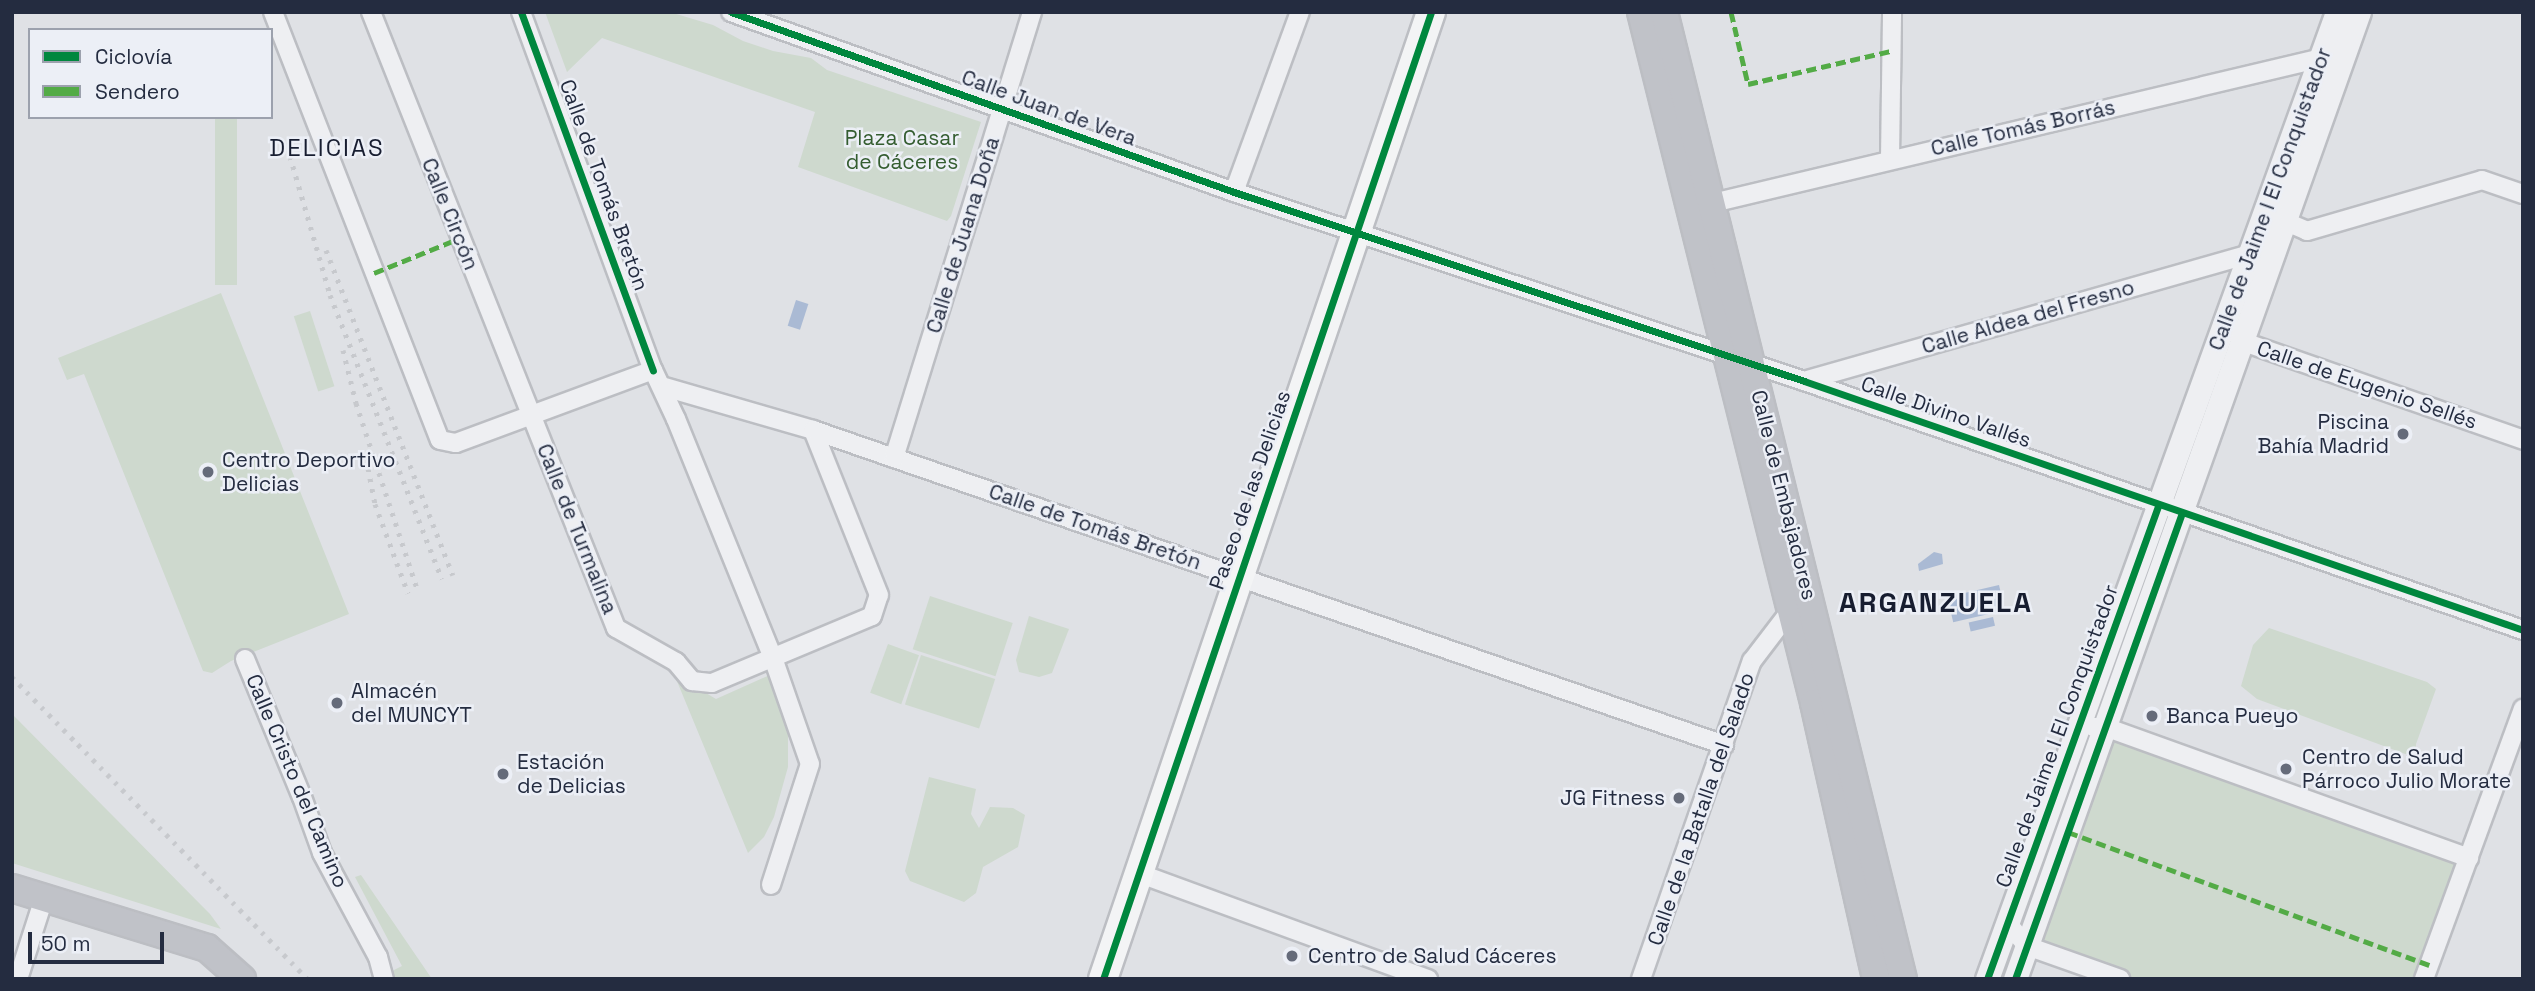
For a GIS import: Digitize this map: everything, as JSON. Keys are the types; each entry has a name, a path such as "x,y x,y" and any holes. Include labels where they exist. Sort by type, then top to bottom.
{"main road":[{"name":"Paseo de las Delicias","path":"1103,979 1431,12"},
{"name":"Calle de Embajadores","path":"1641,12 1701,206"},
{"name":"Calle de Embajadores","path":"1664,12 1701,206 1903,979"},
{"name":"Calle de Embajadores","path":"1739,359 1791,610 1876,979"},
{"path":"12,888 207,948 242,979"}],"street":[{"path":"273,12 437,435 451,444 531,414 657,378"},
{"name":"Calle Circón","path":"371,12 531,414"},
{"name":"Calle de Tomás Bretón","path":"521,12 657,378 772,655 810,764 771,885"},
{"name":"Calle Juan de Vera","path":"731,12 846,51 1001,110 1356,232"},
{"name":"Calle de Juana Doña","path":"894,458 1032,12"},
{"path":"1234,192 1300,12"},
{"path":"1890,159 1892,12"},
{"name":"Calle de Jaime I El Conquistador","path":"1987,979 2337,12"},
{"name":"Calle de Jaime I El Conquistador","path":"2015,979 2359,12"},
{"name":"Calle Tomás Borrás","path":"1701,206 2321,58 2350,36"},
{"path":"2284,221 2307,231 2482,180 2523,194"},
{"name":"Calle Divino Vallés","path":"1356,232 1804,380 2158,506 2523,630"},
{"name":"Calle Aldea del Fresno","path":"1804,380 2252,253"},
{"name":"Calle de Eugenio Sellés","path":"2230,312 2241,341 2523,440"},
{"name":"Calle de Tomás Bretón","path":"657,378 1240,576 1724,745"},
{"name":"Calle de Turmalina","path":"531,414 616,628 676,662 692,681 712,683 772,655 872,616 879,595 813,430"},
{"name":"Calle de la Batalla del Salado","path":"1642,979 1752,661 1791,610"},
{"name":"Calle Cristo del Camino","path":"245,659 322,853 378,957 384,979"},
{"path":"2431,977 2469,858 2523,709"},
{"path":"2077,732 2088,727 2105,727 2469,858"},
{"path":"1139,873 1428,979"},
{"path":"18,979 44,898"},
{"path":"2008,924 2027,946 2120,979"}],"green space":[{"name":"Plaza Casar de Cáceres","path":"545,12 673,13 713,25 743,41 773,51 811,58 827,70 981,122 951,216 947,221 798,167 815,112 602,38 567,72"},
{"path":"215,119 237,119 237,285 215,285"},
{"name":"Centro Deportivo Delicias","path":"221,293 349,614 231,661 212,673 203,671 84,374 67,380 58,358"},
{"path":"310,311 334,386 318,391 294,316"},
{"path":"930,596 1013,623 995,676 913,649"},
{"path":"1029,616 1069,629 1052,673 1039,677 1019,672 1016,660"},
{"path":"2269,628 2427,682 2436,689 2416,744 2416,758 2257,699 2241,686 2253,645"},
{"path":"888,644 919,655 901,704 870,693"},
{"path":"921,655 995,679 979,729 905,704"},
{"path":"774,673 788,721 788,767 774,817 764,837 748,853 674,674 716,699"},
{"path":"12,714 210,914 221,929 12,863"},
{"path":"2105,727 2469,858 2423,979 2120,979 2027,946"},
{"path":"929,777 976,789 971,814 979,828 990,807 1013,808 1025,815 1018,847 983,867 976,893 964,902 910,881 905,871"},
{"path":"361,875 432,979 395,979 390,972 402,966 355,877"}],"water":[{"path":"796,300 808,304 800,330 788,326"},
{"path":"1934,552 1942,554 1943,564 1919,571 1918,564"},
{"path":"1999,585 2005,610 1953,622 1947,597"},
{"path":"1993,617 1995,626 1971,631 1969,623"}],"railway":[{"path":"290,156 330,295 442,579"},
{"path":"326,250 453,575"},
{"path":"343,350 356,403 417,589"},
{"path":"368,468 375,504 408,593"},
{"path":"12,677 308,979"}],"marked path":[{"path":"1731,12 1748,84 1891,51"},
{"path":"374,273 453,241"},
{"path":"2068,832 2430,965"}],"cycle path":[{"path":"521,12 653,370"},
{"path":"731,12 1234,192 1804,381 2523,630"},
{"path":"1103,979 1431,12"},
{"path":"1987,979 2158,506"},
{"path":"2015,979 2182,513"}],"place":[{"name":"Piscina Bahía Madrid","path":"2403,434"},
{"name":"Centro Deportivo Delicias","path":"208,472"},
{"name":"Almacén del MUNCYT","path":"337,703"},
{"name":"Banca Pueyo","path":"2152,716"},
{"name":"Centro de Salud Párroco Julio Morate","path":"2286,769"},
{"name":"Estación de Delicias","path":"503,774"},
{"name":"JG Fitness","path":"1679,798"},
{"name":"Centro de Salud Cáceres","path":"1292,956"}],"district":[{"name":"DELICIAS","path":"327,148"},
{"name":"ARGANZUELA","path":"1936,602"}]}
